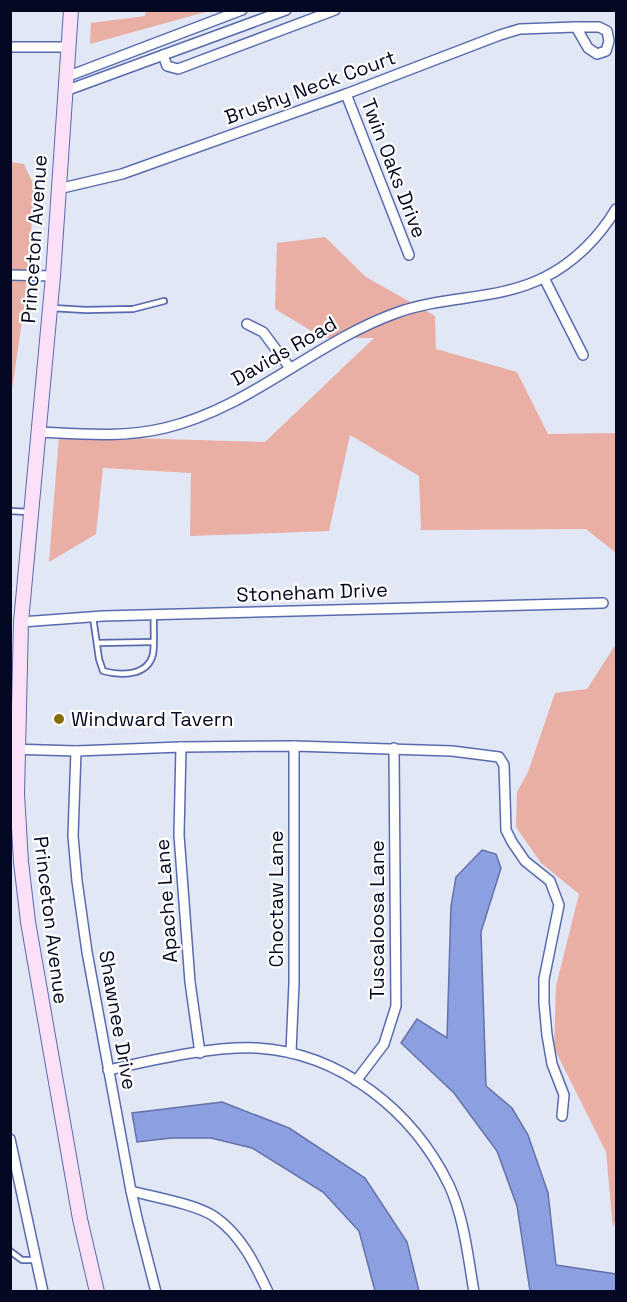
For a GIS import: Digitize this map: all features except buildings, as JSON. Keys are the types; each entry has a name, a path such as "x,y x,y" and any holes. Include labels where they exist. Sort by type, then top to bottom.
{"main road":[{"name":"Princeton Avenue","path":"71,10 53,276 21,622 14,749 21,862 28,922 78,1208 97,1292"}],"street":[{"path":"66,77 242,10"},
{"path":"65,91 167,54 260,15 286,10"},
{"path":"166,39 167,66 178,69 335,10"},
{"name":"Brushy Neck Court","path":"58,189 122,174 346,94 500,35 520,29 576,27"},
{"path":"10,47 68,47"},
{"name":"Twin Oaks Drive","path":"346,94 409,255"},
{"path":"583,355 544,278 564,267 600,233 616,209"},
{"path":"10,275 53,276"},
{"name":"Davids Road","path":"38,432 134,434 190,421 230,403 357,331 396,313 433,302 507,292 544,278"},
{"path":"247,324 263,332 290,369"},
{"name":"Stoneham Drive","path":"21,622 154,615 603,603"},
{"path":"14,749 76,751 294,746 394,748 485,753 499,756 504,765 506,830 525,861 550,881 559,905 544,979 544,1003 552,1064 564,1095 562,1116"},
{"name":"Choctaw Lane","path":"291,1052 294,983 294,746"},
{"name":"Apache Lane","path":"181,747 179,835 190,982 200,1053"},
{"name":"Tuscaloosa Lane","path":"356,1081 384,1044 396,1006 394,748"},
{"name":"Shawnee Drive","path":"76,751 73,836 77,881 108,1070 131,1191 156,1292"},
{"path":"108,1070 162,1059 238,1048 291,1052 315,1059 344,1072 377,1095 408,1124 432,1156 449,1186 460,1220 474,1292"},
{"path":"11,1145 43,1292"},
{"path":"131,1191 186,1205 214,1216 241,1243 253,1260 268,1292"}],"lane":[{"path":"49,308 133,309 164,301"},
{"path":"10,511 31,512"},
{"path":"93,617 103,671 115,674 134,673 146,667 153,655 154,615"},
{"path":"97,643 153,642"},
{"path":"10,1251 22,1260 36,1260"}],"shaded area":[{"path":"146,11 209,11 90,44 91,23 145,16"},
{"path":"11,162 24,164 35,188 24,308 11,396"},
{"path":"325,237 366,277 435,316 436,349 517,372 548,434 616,433 616,553 586,529 421,530 419,476 350,435 329,531 190,536 191,473 103,468 96,534 49,562 59,436 265,442 374,338 323,338 275,309 277,243"},
{"path":"616,644 616,1218 613,1228 606,1152 554,1048 556,986 579,894 541,863 516,827 517,792 528,772 555,693 587,689"}],"water":[{"path":"482,850 496,854 501,868 481,932 486,1086 512,1108 528,1135 548,1193 556,1265 616,1274 616,1291 530,1291 517,1206 497,1151 454,1093 401,1043 417,1019 447,1038 451,906 456,877"},
{"path":"222,1102 289,1128 365,1178 407,1242 419,1291 375,1291 359,1231 323,1192 252,1148 211,1138 172,1138 137,1142 132,1113"}],"place":[{"name":"Windward Tavern","path":"59,719"}]}
